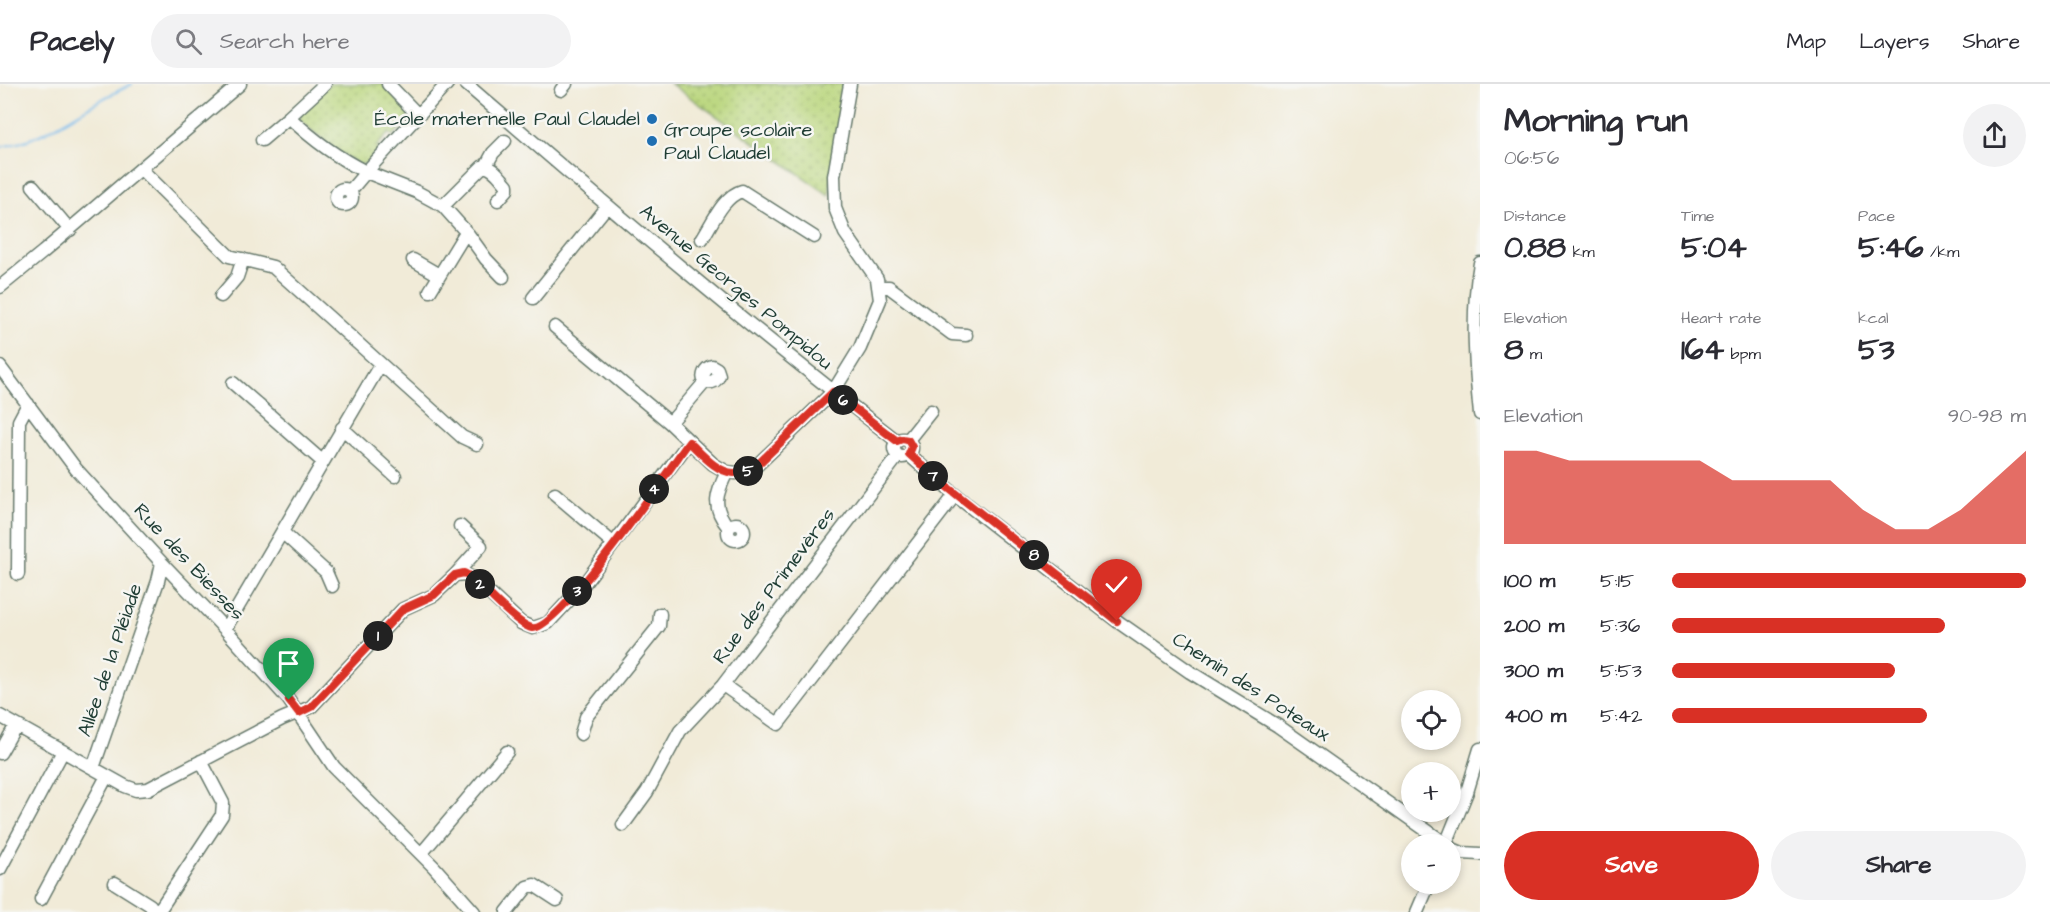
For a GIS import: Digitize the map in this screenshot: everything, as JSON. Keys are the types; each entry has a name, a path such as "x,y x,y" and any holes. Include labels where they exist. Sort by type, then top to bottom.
{"street":[{"path":"0,287 240,84"},
{"path":"262,140 325,84"},
{"path":"388,84 418,115"},
{"path":"350,191 447,84"},
{"name":"Avenue Georges Pompidou","path":"466,84 608,206 833,392 902,441"},
{"path":"555,327 670,423 713,464 727,472 736,473 753,469 833,392 860,348 880,300 877,279 844,233 835,208 834,176 850,84"},
{"path":"289,117 309,137 338,158 417,192 443,206 503,277"},
{"path":"443,206 482,167 486,166 493,153 505,141"},
{"path":"486,166 490,167 507,185 507,190 498,200"},
{"path":"141,169 230,256 273,267 462,437 477,444"},
{"path":"33,186 70,230"},
{"path":"702,239 727,201 734,193 742,191 814,237"},
{"path":"533,298 608,206"},
{"path":"430,291 466,232"},
{"path":"221,296 237,277 243,259"},
{"path":"413,260 440,275"},
{"path":"1480,263 1476,296 1480,414"},
{"path":"878,287 889,287 951,334 966,335"},
{"path":"225,628 381,365"},
{"name":"Rue des Biesses","path":"0,367 76,469 225,628 299,713 339,772 421,854 474,912"},
{"path":"670,423 705,382"},
{"path":"233,383 322,461"},
{"path":"18,573 19,421 28,404"},
{"path":"931,411 894,449 955,495"},
{"path":"342,428 394,476"},
{"path":"455,575 464,573 473,578 522,623 532,628 548,623 584,584 689,442"},
{"name":"Rue des Primevères","path":"904,455 723,685 778,724 955,495"},
{"path":"727,472 718,490 717,500 720,516 729,528"},
{"path":"555,494 614,544"},
{"name":"Chemin des Poteaux","path":"955,495 1117,621 1190,672 1278,726 1432,834"},
{"path":"0,716 107,776 136,790 148,789 282,718 311,707 403,609 434,595 481,546 460,526"},
{"path":"282,532 326,572 332,586"},
{"name":"Allée de la Pléiade","path":"93,768 158,581 162,563"},
{"path":"581,734 586,717 659,626 660,614"},
{"path":"623,825 647,792 680,731 723,685"},
{"path":"0,753 16,725"},
{"path":"1450,834 1467,792 1480,749"},
{"path":"0,869 63,751"},
{"path":"421,854 507,752"},
{"path":"115,883 150,905 155,912 162,906 222,814 223,803 201,761"},
{"path":"41,899 107,776"},
{"path":"1461,853 1480,854"},
{"path":"507,912 527,887 534,885 557,900"},
{"path":"1417,912 1425,894"}],"green space":[{"path":"329,84 383,84 409,114 408,120 393,136 389,133 377,146 380,150 366,163 360,165 341,154 300,121 301,110"},
{"path":"671,84 846,84 829,195"}],"waterway":[{"path":"0,147 37,136 132,84"}],"place":[{"name":"École maternelle Paul Claudel","path":"652,119"},
{"name":"Groupe scolaire Paul Claudel","path":"652,141"}],"route":[{"path":"289,700 299,713 311,707 403,609 434,595 447,580 455,575 464,573 473,578 522,623 532,628 548,623 584,584 689,442 713,464 727,472 736,473 753,469 833,392 897,441 908,440 912,447 909,454 955,495 1117,621"}]}
